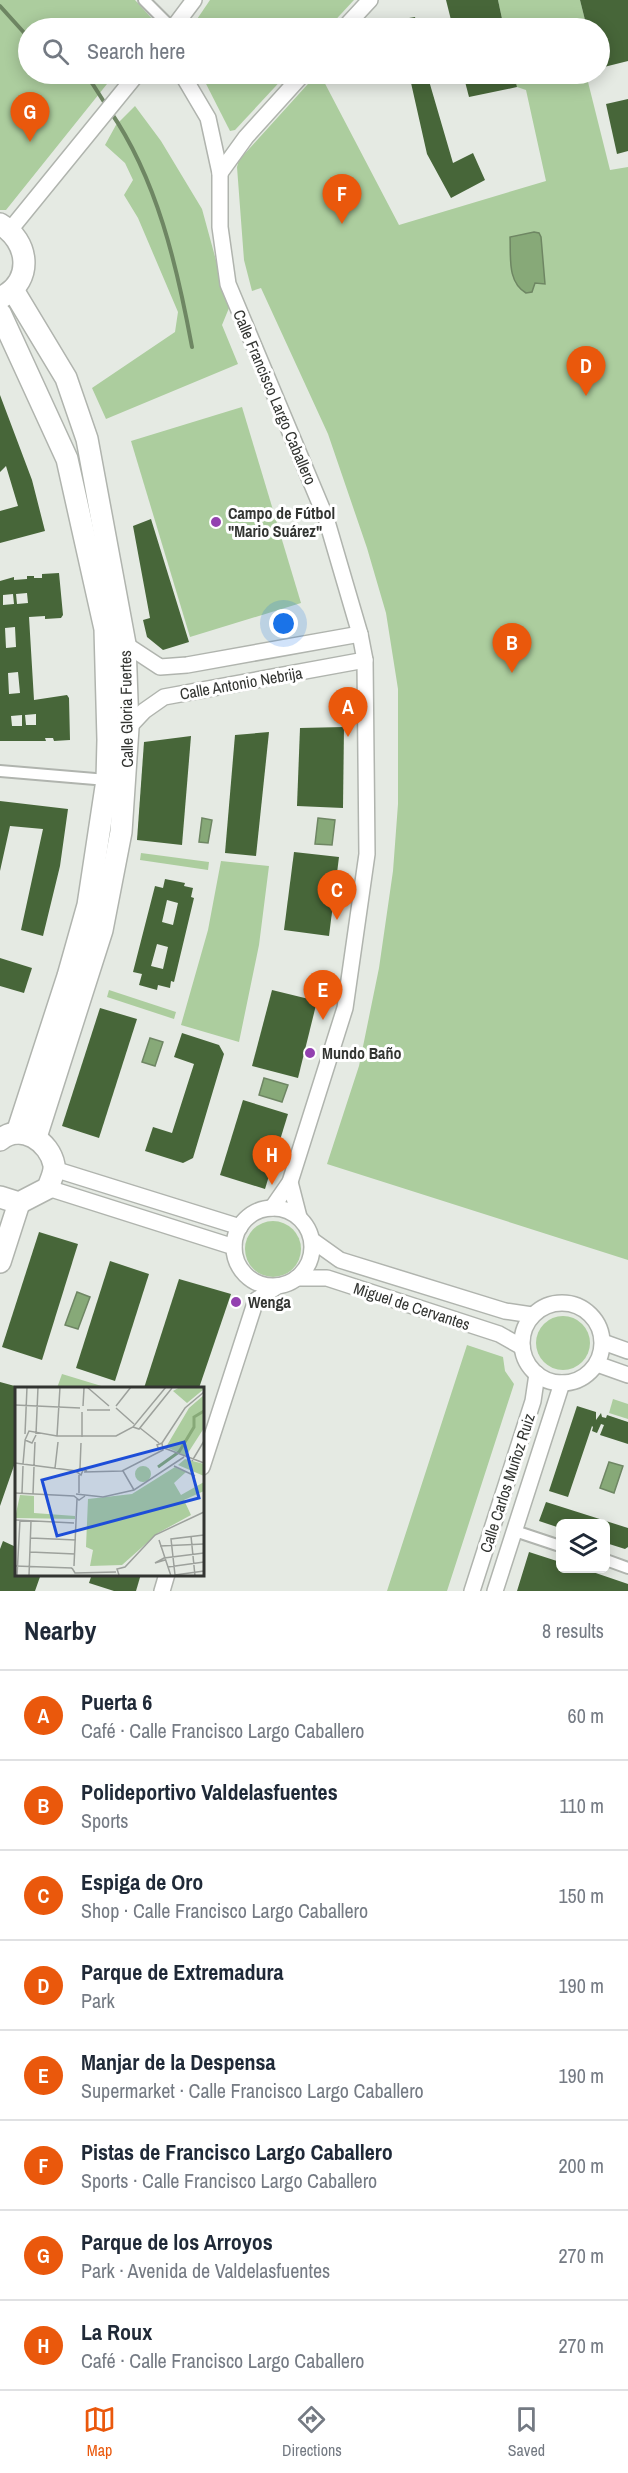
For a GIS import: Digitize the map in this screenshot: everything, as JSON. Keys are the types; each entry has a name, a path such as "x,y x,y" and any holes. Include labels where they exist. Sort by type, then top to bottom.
{"main road":[{"path":"5,227 18,238 25,260 23,272 6,294"},
{"name":"Calle Gloria Fuertes","path":"6,294 66,378 87,439 125,644 128,728 122,832 102,930 18,1137"},
{"name":"Calle Gloria Fuertes","path":"0,313 67,459 105,629 107,780 99,844 83,923 18,1137"},
{"path":"0,1262 5,1200 51,1179 51,1152 18,1137"}],"street":[{"path":"144,0 162,18"},
{"path":"180,18 194,0"},
{"path":"353,18 370,0"},
{"path":"5,227 128,84"},
{"name":"Calle Francisco Largo Caballero","path":"188,84 208,117 220,173 220,227 228,284 326,518 360,634 365,660 368,854 345,1008 290,1182 272,1208"},
{"path":"220,173 246,137 294,84"},
{"path":"213,143 229,143 246,137"},
{"name":"Calle Antonio Nebrija","path":"125,644 160,668 360,634"},
{"name":"Calle Antonio Nebrija","path":"128,728 144,711 164,697 365,660"},
{"path":"0,771 107,780"},
{"path":"51,1179 240,1227"},
{"path":"51,1179 234,1247"},
{"path":"290,1182 299,1217"},
{"path":"204,1461 256,1300 278,1286 298,1278 310,1261 312,1240 308,1228 299,1217 288,1210 272,1208 252,1214 240,1227 234,1247 237,1260 256,1300"},
{"name":"Miguel de Cervantes","path":"312,1240 340,1260 505,1311 531,1315"},
{"path":"245,1274 260,1284 278,1286"},
{"name":"Miguel de Cervantes","path":"298,1278 327,1278 500,1334 522,1347"},
{"path":"554,1304 574,1304 586,1310 596,1320 603,1342 597,1364 588,1374 575,1381 562,1383 549,1381 537,1374 530,1366 522,1347 524,1329 531,1315 554,1304"},
{"path":"603,1342 628,1351"},
{"path":"597,1364 628,1375"},
{"name":"Calle Carlos Muñoz Ruiz","path":"472,1591 533,1401 537,1374"},
{"name":"Calle Carlos Muñoz Ruiz","path":"495,1591 562,1383"},
{"path":"515,1531 556,1544"},
{"path":"610,1561 628,1568"},
{"path":"162,1591 167,1576"}],"shaded area":[{"path":"0,0 135,0 151,18 18,18 18,84 107,84 6,210 0,210"},
{"path":"210,0 354,0 337,18 198,18"},
{"path":"498,0 580,0 584,18 502,18"},
{"path":"206,84 278,84 235,130 230,131"},
{"path":"308,84 325,84 399,225 546,181 526,90 517,87 516,84 588,84 610,170 628,167 628,1260 327,1164 359,1066 379,968 393,871 398,804 398,689 386,613 367,548 328,434 261,288 252,291 244,260 237,167 239,160"},
{"path":"135,106 161,141 202,209 229,308 222,325 238,364 106,419 92,388 175,332 178,312 138,218 124,195 133,180 125,163 105,145 116,125"},
{"path":"539,233 541,237 545,284 535,283 532,292 526,293 513,276 510,261 510,237"},
{"name":"Campo de Fútbol \"Mario Suárez\"","path":"242,407 301,603 190,637 131,441"},
{"path":"202,818 212,820 208,843 199,842"},
{"path":"318,818 335,820 332,845 315,844"},
{"path":"141,853 209,862 208,870 140,860"},
{"path":"221,861 269,866 259,945 239,1042 181,1025 208,930"},
{"path":"109,990 176,1012 174,1019 107,997"},
{"path":"150,1038 163,1042 155,1066 142,1062"},
{"path":"264,1078 288,1085 282,1102 259,1095"},
{"path":"273,1221 284,1223 293,1229 299,1238 301,1249 299,1260 293,1269 284,1275 273,1277 262,1275 253,1269 247,1260 245,1249 247,1238 253,1229 262,1223"},
{"path":"77,1292 90,1297 78,1329 65,1325"},
{"path":"558,1316 568,1316 578,1320 586,1328 590,1343 586,1358 578,1366 568,1370 558,1370 548,1366 540,1358 536,1348 536,1338 540,1328 548,1320"},
{"path":"467,1345 503,1357 505,1371 514,1384 447,1591 387,1591"},
{"path":"62,1374 105,1387 57,1387"},
{"path":"613,1399 628,1404 628,1419 609,1413"},
{"path":"609,1462 623,1466 614,1493 600,1488"}],"building":[{"path":"446,0 498,0 502,18 450,18"},
{"path":"580,0 628,0 628,61 610,66 610,18 584,18"},
{"path":"411,84 430,84 453,163 473,153 485,180 451,198 427,154"},
{"path":"466,84 516,84 517,87 469,97"},
{"path":"628,99 628,151 617,154 606,104"},
{"path":"0,395 32,480 45,531 0,543 0,511 18,506 6,466 0,472"},
{"path":"151,519 189,642 163,650 147,637 143,620 150,618 133,526"},
{"path":"59,573 63,615 61,618 45,619 45,616 29,617 34,700 67,695 70,740 54,741 53,738 45,738 46,741 0,741 0,581 14,577 14,580 27,579 27,576 42,578 42,574","holes":["27,593 28,603 17,604 16,594","13,594 14,604 3,605 3,595","15,627 16,647 6,648 5,628","18,672 20,693 9,694 8,673","36,714 36,725 26,725 25,715","22,715 22,726 12,726 11,716"]},
{"path":"344,727 343,808 297,806 300,728"},
{"path":"269,732 256,856 225,853 235,735"},
{"path":"191,736 182,845 137,840 144,742"},
{"path":"0,801 68,809 60,866 43,936 21,930 43,829 10,826 0,871"},
{"path":"294,852 339,857 329,936 284,930"},
{"path":"165,879 185,883 184,886 193,888 191,897 194,898 174,982 171,981 170,988 158,985 157,990 139,985 142,974 133,972 155,886 163,888","holes":["167,900 178,903 173,925 162,922","157,944 168,947 163,969 151,966"]},
{"path":"0,958 32,968 24,993 0,986"},
{"path":"272,990 317,1001 298,1078 252,1066"},
{"path":"100,1008 137,1019 99,1138 62,1126"},
{"path":"182,1033 219,1045 224,1054 193,1158 183,1163 145,1151 153,1127 172,1133 194,1064 174,1057"},
{"path":"243,1100 288,1114 265,1189 220,1175"},
{"path":"39,1232 78,1244 42,1360 2,1347"},
{"path":"110,1261 149,1274 115,1381 76,1368"},
{"path":"179,1279 231,1294 199,1387 144,1387"},
{"path":"0,1382 18,1387 15,1387 15,1463 0,1506"},
{"path":"577,1406 596,1412 596,1420 601,1413 602,1417 606,1418 607,1415 628,1422 628,1444 600,1435 604,1425 601,1424 597,1433 592,1431 592,1426 568,1497 549,1491"},
{"path":"546,1502 600,1519 556,1519 556,1527 539,1521"},
{"path":"610,1522 628,1528 628,1547 625,1549 610,1544"},
{"path":"3,1541 15,1547 15,1576 40,1576 35,1591 0,1591 0,1549"},
{"path":"529,1552 556,1561 556,1573 596,1573 628,1584 628,1591 517,1591"},
{"path":"91,1576 140,1576 136,1591 114,1591 89,1583"}],"waterway":[{"path":"0,6 18,26"},
{"path":"93,84 106,105"},
{"path":"110,111 141,165 153,194 172,255 192,347"}],"place":[{"name":"Parque de los Arroyos","path":"30,142"},
{"name":"Pistas de Francisco Largo Caballero","path":"342,224"},
{"name":"Parque de Extremadura","path":"586,396"},
{"name":"Campo de Fútbol \"Mario Suárez\"","path":"216,522"},
{"name":"Polideportivo Valdelasfuentes","path":"512,673"},
{"name":"Puerta 6","path":"348,737"},
{"name":"Espiga de Oro","path":"337,920"},
{"name":"Manjar de la Despensa","path":"323,1020"},
{"name":"Mundo Baño","path":"310,1053"},
{"name":"La Roux","path":"272,1185"},
{"name":"Wenga","path":"236,1302"}]}
